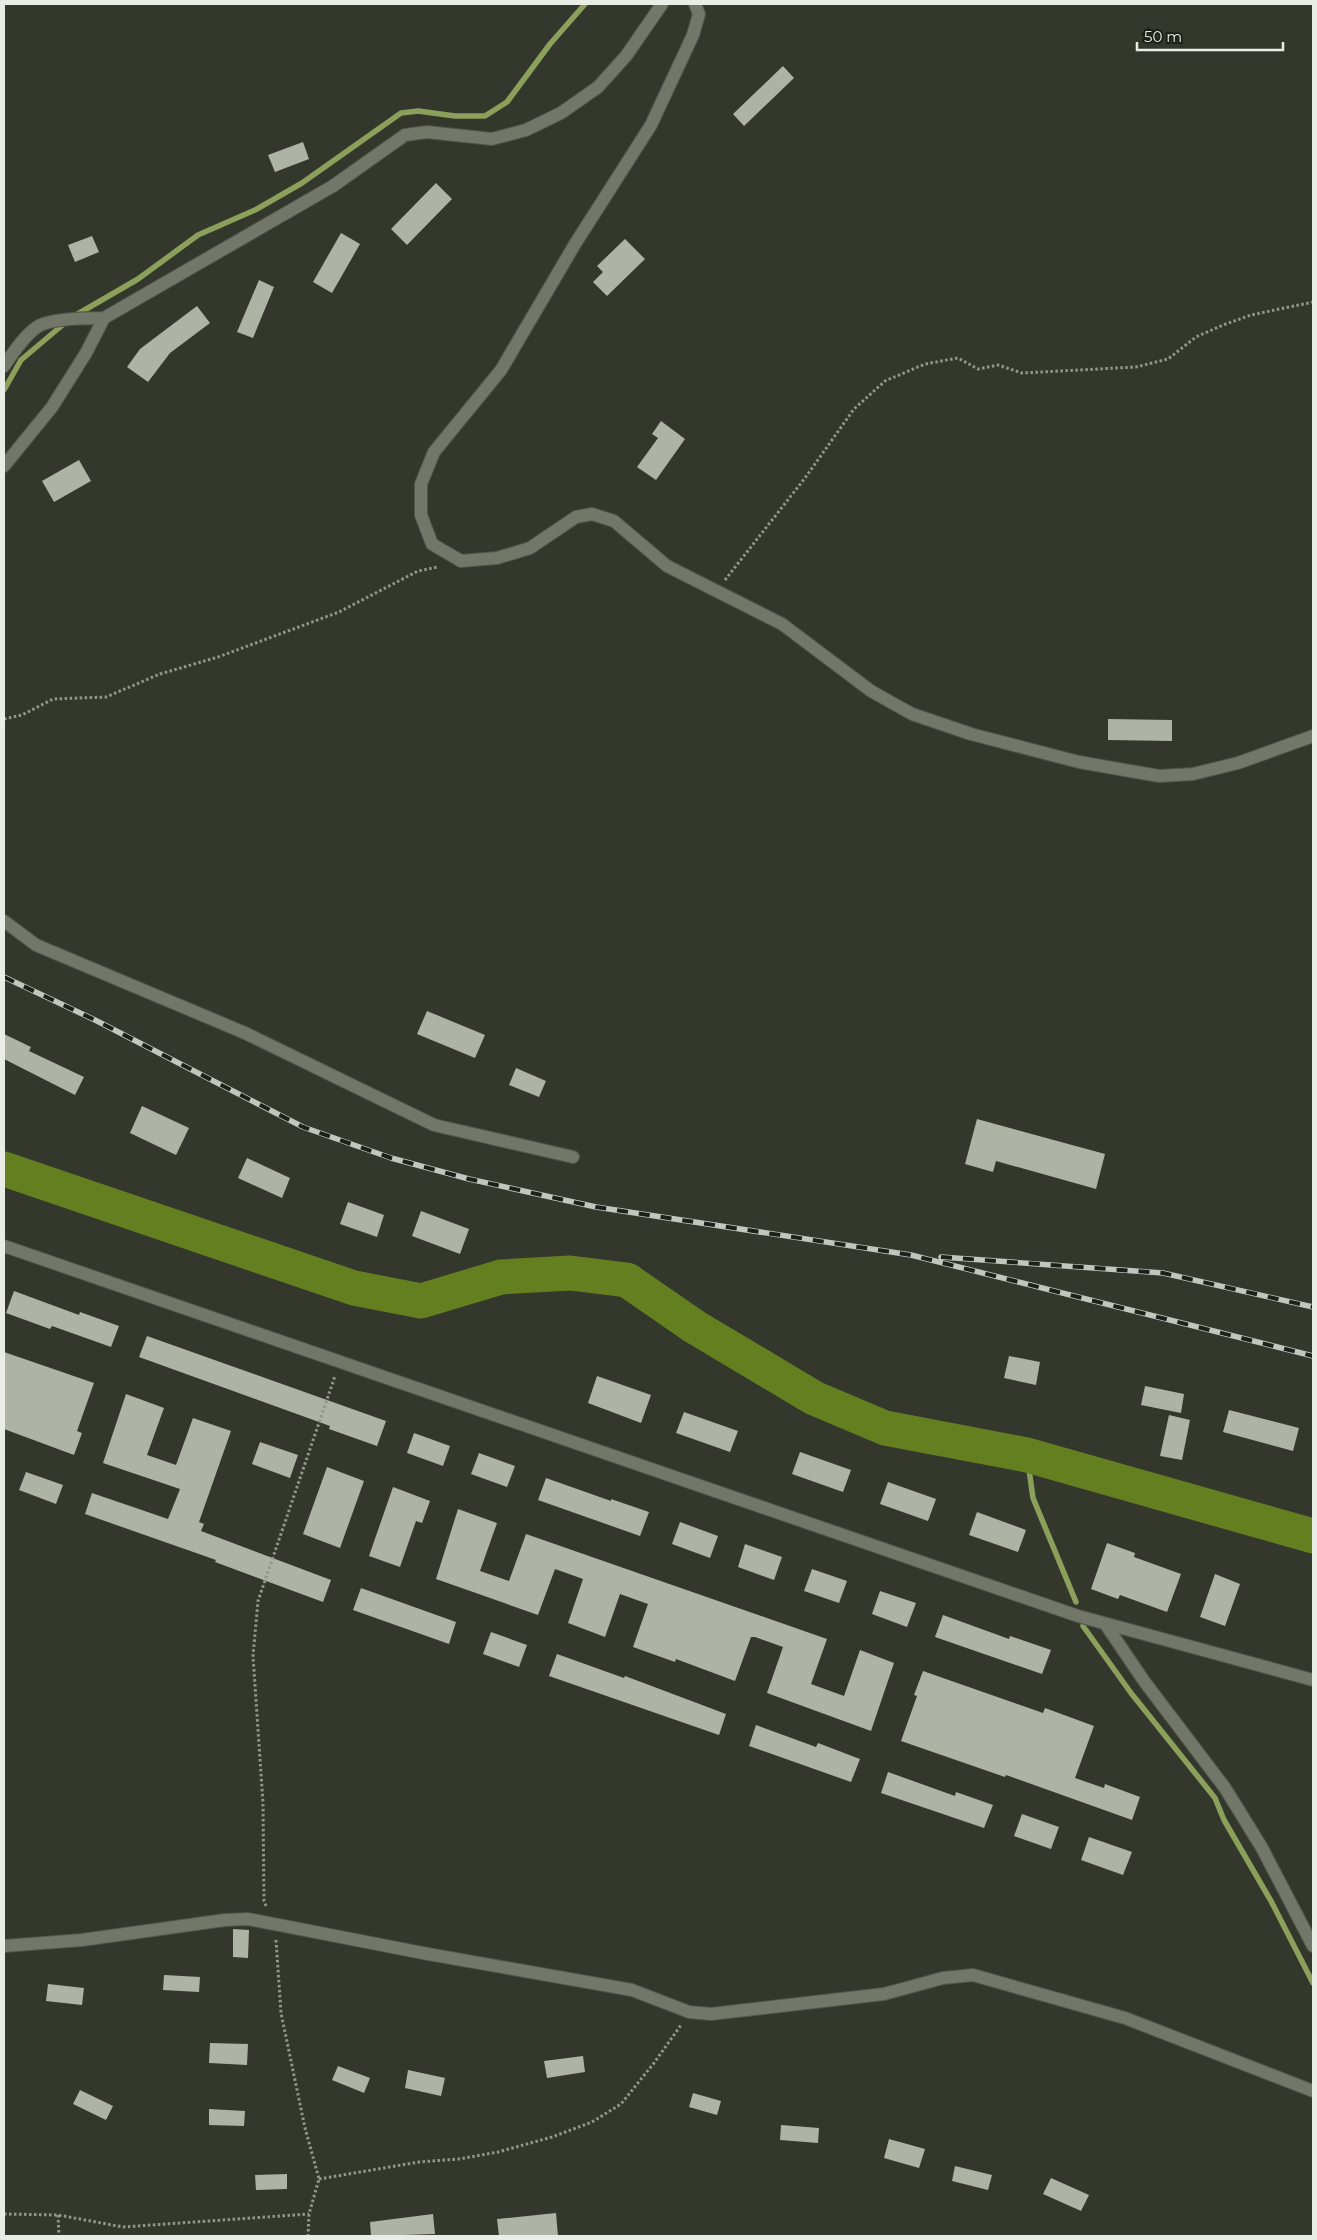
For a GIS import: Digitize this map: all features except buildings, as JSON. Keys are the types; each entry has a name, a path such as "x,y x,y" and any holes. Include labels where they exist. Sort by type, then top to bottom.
{"street":[{"path":"4,366 18,347 38,326 69,319 104,318 334,186 405,135 427,132 492,139 526,130 561,113 598,87 620,62 662,4"},
{"path":"695,4 699,14 693,35 651,125 575,244 501,370 434,452 421,484 420,515 432,544 461,561 497,558 530,548 576,517 592,514 614,521 667,566 782,624 871,691 912,714 971,734 1079,762 1159,776 1193,774 1238,763 1313,736"},
{"path":"4,466 52,407 86,353 104,318"},
{"path":"4,921 36,946 245,1033 434,1125 573,1157"},
{"path":"4,1246 1106,1625 1313,1680"},
{"path":"1106,1625 1144,1681 1225,1788 1262,1848 1313,1946"},
{"path":"4,1946 91,1939 226,1920 248,1919 428,1954 632,1990 689,2012 711,2014 884,1994 943,1978 973,1975 1125,2018 1313,2091"}],"path":[{"path":"717,590 805,478 854,409 885,381 925,364 958,358 978,369 998,365 1022,374 1136,368 1168,358 1196,338 1223,324 1251,314 1313,302"},
{"path":"4,719 22,715 53,699 106,697 160,674 218,657 339,612 418,572 461,561"},
{"path":"308,2236 309,2214 319,2180 305,2128 281,2013 274,1924 264,1901 263,1803 253,1656 258,1601 340,1362"},
{"path":"319,2180 420,2162 459,2159 498,2152 552,2137 592,2122 621,2104 672,2040 689,2012"},
{"path":"4,2214 58,2215 123,2227 309,2214"},
{"path":"58,2215 59,2236"}],"waterway":[{"path":"76,315 138,279 198,235 255,210 302,183 401,113 418,111 455,116 485,116 507,102 550,44 585,4"},
{"path":"4,390 21,360 66,322"},
{"path":"4,1169 354,1288 421,1301 501,1277 570,1273 627,1280 695,1327 814,1398 885,1428 1027,1455 1313,1536"},
{"path":"1027,1455 1033,1498 1076,1602"},
{"path":"1083,1626 1131,1693 1215,1798 1224,1820 1271,1901 1313,1983"}],"railway":[{"path":"4,977 95,1020 303,1127 391,1158 469,1179 596,1207 911,1255 1313,1356"},
{"path":"941,1257 1163,1273 1313,1307"}]}
